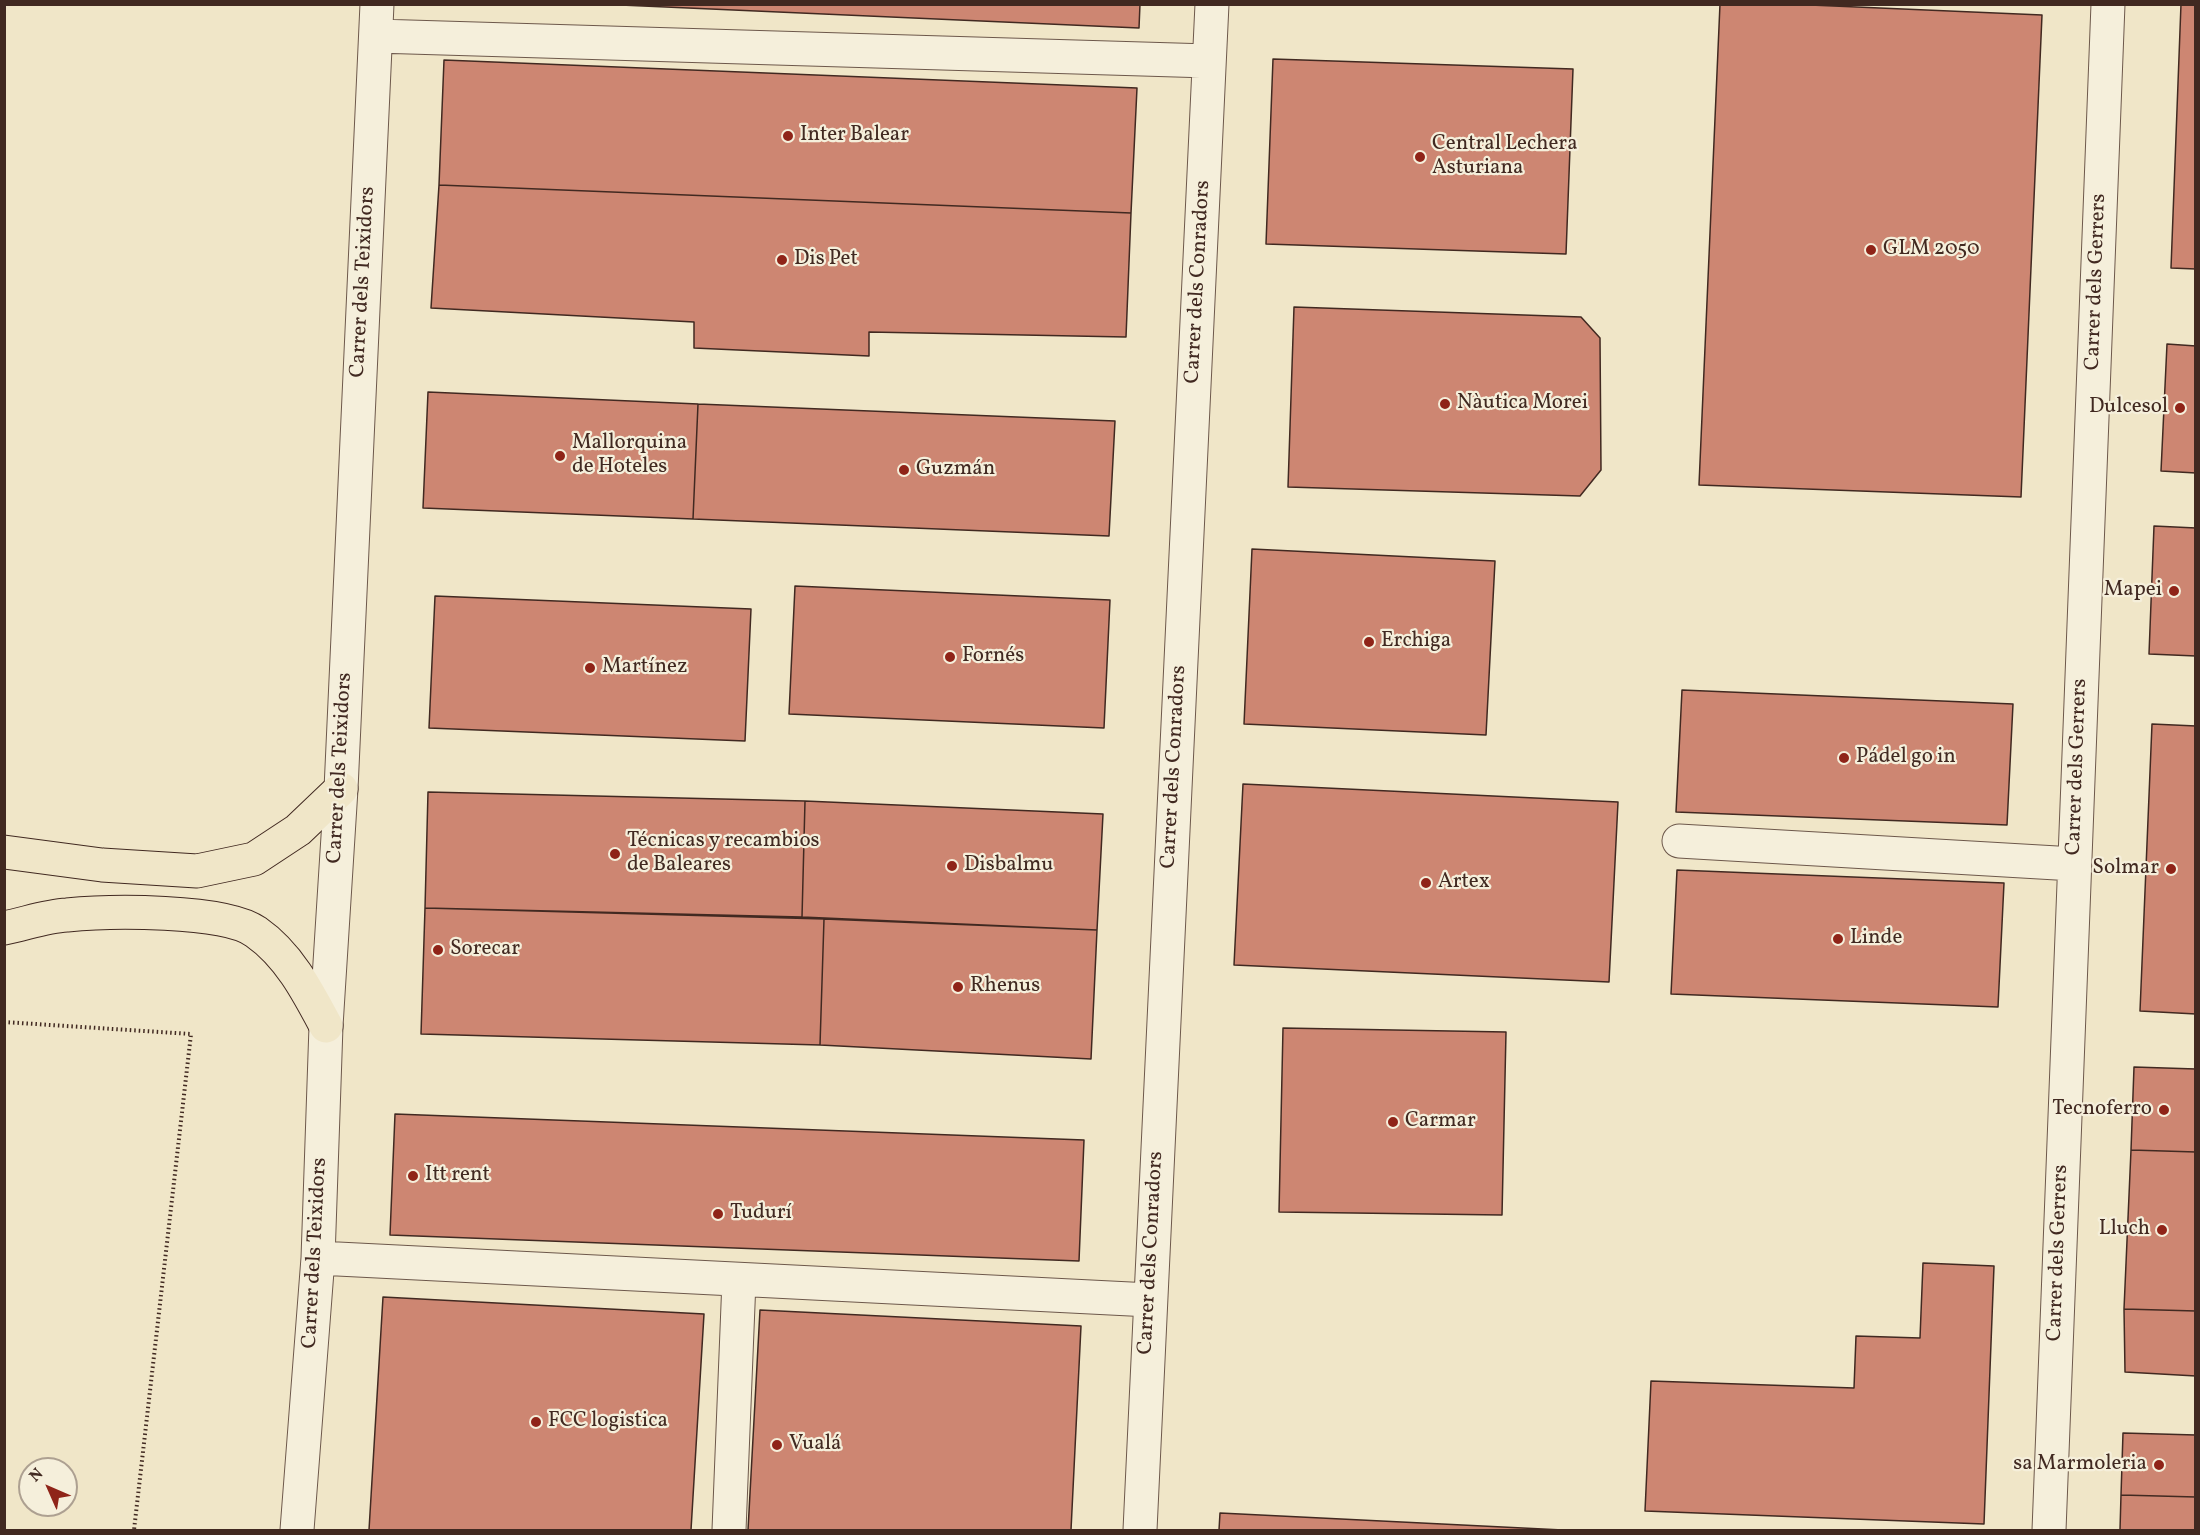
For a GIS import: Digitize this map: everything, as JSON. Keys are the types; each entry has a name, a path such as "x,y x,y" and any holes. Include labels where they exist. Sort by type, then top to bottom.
{"highway":[{"path":"4,852 102,865 197,871 254,859 298,830 341,789"},
{"path":"4,928 65,915 150,913 217,918 255,930 284,957 311,997 326,1026"}],"street":[{"name":"Carrer dels Conradors","path":"1140,1530 1212,4"},
{"name":"Carrer dels Gerrers","path":"2049,1530 2108,4"},
{"path":"376,20 1209,61"},
{"name":"Carrer dels Teixidors","path":"297,1530 318,1258 326,1026 341,789 376,20"},
{"path":"1679,841 2074,864"},
{"path":"318,1258 1150,1300"},
{"path":"729,1530 739,1280"}],"path":[{"path":"4,1022 191,1034 134,1530"}],"building":[{"path":"598,4 1140,4 1139,28"},
{"name":"GLM 2050","path":"1720,4 1787,4 2042,15 2021,497 1699,485"},
{"path":"2181,4 2196,4 2196,269 2171,268"},
{"name":"Central Lechera Asturiana","path":"1273,59 1573,69 1566,254 1266,244"},
{"name":"Inter Balear","path":"444,60 1137,88 1131,213 439,185"},
{"name":"Dis Pet","path":"439,185 1131,213 1126,337 869,332 869,356 694,348 694,322 431,308"},
{"name":"Nàutica Morei","path":"1294,307 1581,317 1600,338 1601,470 1580,496 1288,487"},
{"name":"Dulcesol","path":"2167,344 2196,346 2196,473 2161,471"},
{"name":"Mallorquina de Hoteles","path":"428,392 698,404 693,519 423,508"},
{"name":"Guzmán","path":"698,404 1115,421 1109,536 693,519"},
{"name":"Mapei","path":"2154,526 2196,528 2196,656 2149,654"},
{"name":"Erchiga","path":"1252,549 1495,561 1486,735 1244,724"},
{"name":"Fornés","path":"795,586 1110,600 1104,728 789,714"},
{"name":"Martínez","path":"435,596 751,609 745,741 429,728"},
{"name":"Pádel go in","path":"1682,690 2013,704 2007,825 1676,812"},
{"name":"Solmar","path":"2152,724 2196,726 2196,1014 2140,1011"},
{"name":"Artex","path":"1243,784 1618,802 1609,982 1234,965"},
{"name":"Técnicas y recambios de Baleares","path":"428,792 805,801 802,917 425,908"},
{"name":"Disbalmu","path":"805,801 1103,814 1097,930 802,917"},
{"name":"Linde","path":"1677,870 2004,883 1998,1007 1671,994"},
{"path":"425,908 824,919 820,1045 421,1034"},
{"name":"Rhenus","path":"824,919 1097,930 1091,1059 820,1045"},
{"name":"Carmar","path":"1283,1028 1506,1032 1502,1215 1279,1212"},
{"name":"Tecnoferro","path":"2134,1067 2196,1069 2196,1152 2131,1150"},
{"path":"395,1114 1084,1140 1079,1261 390,1235"},
{"name":"Lluch","path":"2131,1150 2196,1152 2196,1311 2124,1309"},
{"path":"1923,1263 1994,1266 1984,1524 1645,1511 1651,1381 1854,1388 1856,1336 1920,1338"},
{"name":"FCC logistica","path":"383,1297 704,1314 691,1530 369,1530"},
{"path":"2124,1309 2196,1311 2196,1376 2125,1372"},
{"path":"760,1310 1081,1326 1071,1530 748,1530"},
{"name":"sa Marmoleria","path":"2123,1433 2196,1435 2196,1497 2121,1495"},
{"path":"2121,1495 2196,1497 2196,1530 2120,1530"},
{"path":"1220,1513 1563,1530 1219,1530"}],"place":[{"name":"Inter Balear","path":"788,136"},
{"name":"Central Lechera Asturiana","path":"1420,157"},
{"name":"GLM 2050","path":"1871,250"},
{"name":"Dis Pet","path":"782,260"},
{"name":"Nàutica Morei","path":"1445,404"},
{"name":"Dulcesol","path":"2180,408"},
{"name":"Mallorquina de Hoteles","path":"560,456"},
{"name":"Guzmán","path":"904,470"},
{"name":"Mapei","path":"2174,591"},
{"name":"Erchiga","path":"1369,642"},
{"name":"Fornés","path":"950,657"},
{"name":"Martínez","path":"590,668"},
{"name":"Pádel go in","path":"1844,758"},
{"name":"Técnicas y recambios de Baleares","path":"615,854"},
{"name":"Disbalmu","path":"952,866"},
{"name":"Solmar","path":"2171,869"},
{"name":"Artex","path":"1426,883"},
{"name":"Linde","path":"1838,939"},
{"name":"Sorecar","path":"438,950"},
{"name":"Rhenus","path":"958,987"},
{"name":"Tecnoferro","path":"2164,1110"},
{"name":"Carmar","path":"1393,1122"},
{"name":"Itt rent","path":"413,1176"},
{"name":"Tudurí","path":"718,1214"},
{"name":"Lluch","path":"2162,1230"},
{"name":"FCC logistica","path":"536,1422"},
{"name":"Vualá","path":"777,1445"},
{"name":"sa Marmoleria","path":"2159,1465"}]}
